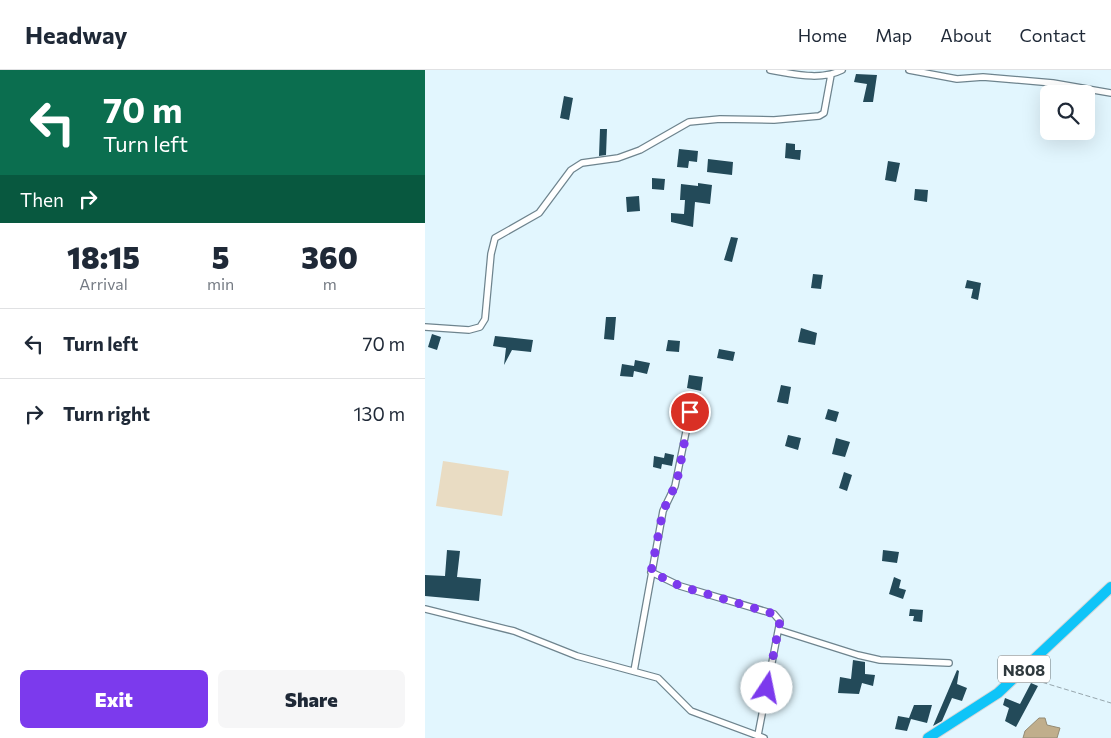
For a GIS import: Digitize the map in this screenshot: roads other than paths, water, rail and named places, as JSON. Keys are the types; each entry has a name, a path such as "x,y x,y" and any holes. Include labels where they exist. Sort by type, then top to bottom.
{"highway":[{"name":"N808","path":"928,738 998,693 1111,587"}],"street":[{"path":"770,70 795,74 831,75 842,70"},
{"path":"909,70 957,79 983,77 1053,83 1111,93"},
{"path":"425,326 469,330 480,328 485,319 491,254 495,238 539,213 571,170 582,163 618,158 640,150 689,122 720,119 774,120 819,116 824,113 826,107 831,75"},
{"path":"634,671 663,511 675,486 690,412"},
{"path":"651,572 680,586 774,614 780,621 757,735"},
{"path":"425,609 514,631 577,656 658,678 691,711 764,738"},
{"path":"779,630 880,660 949,663"}]}
